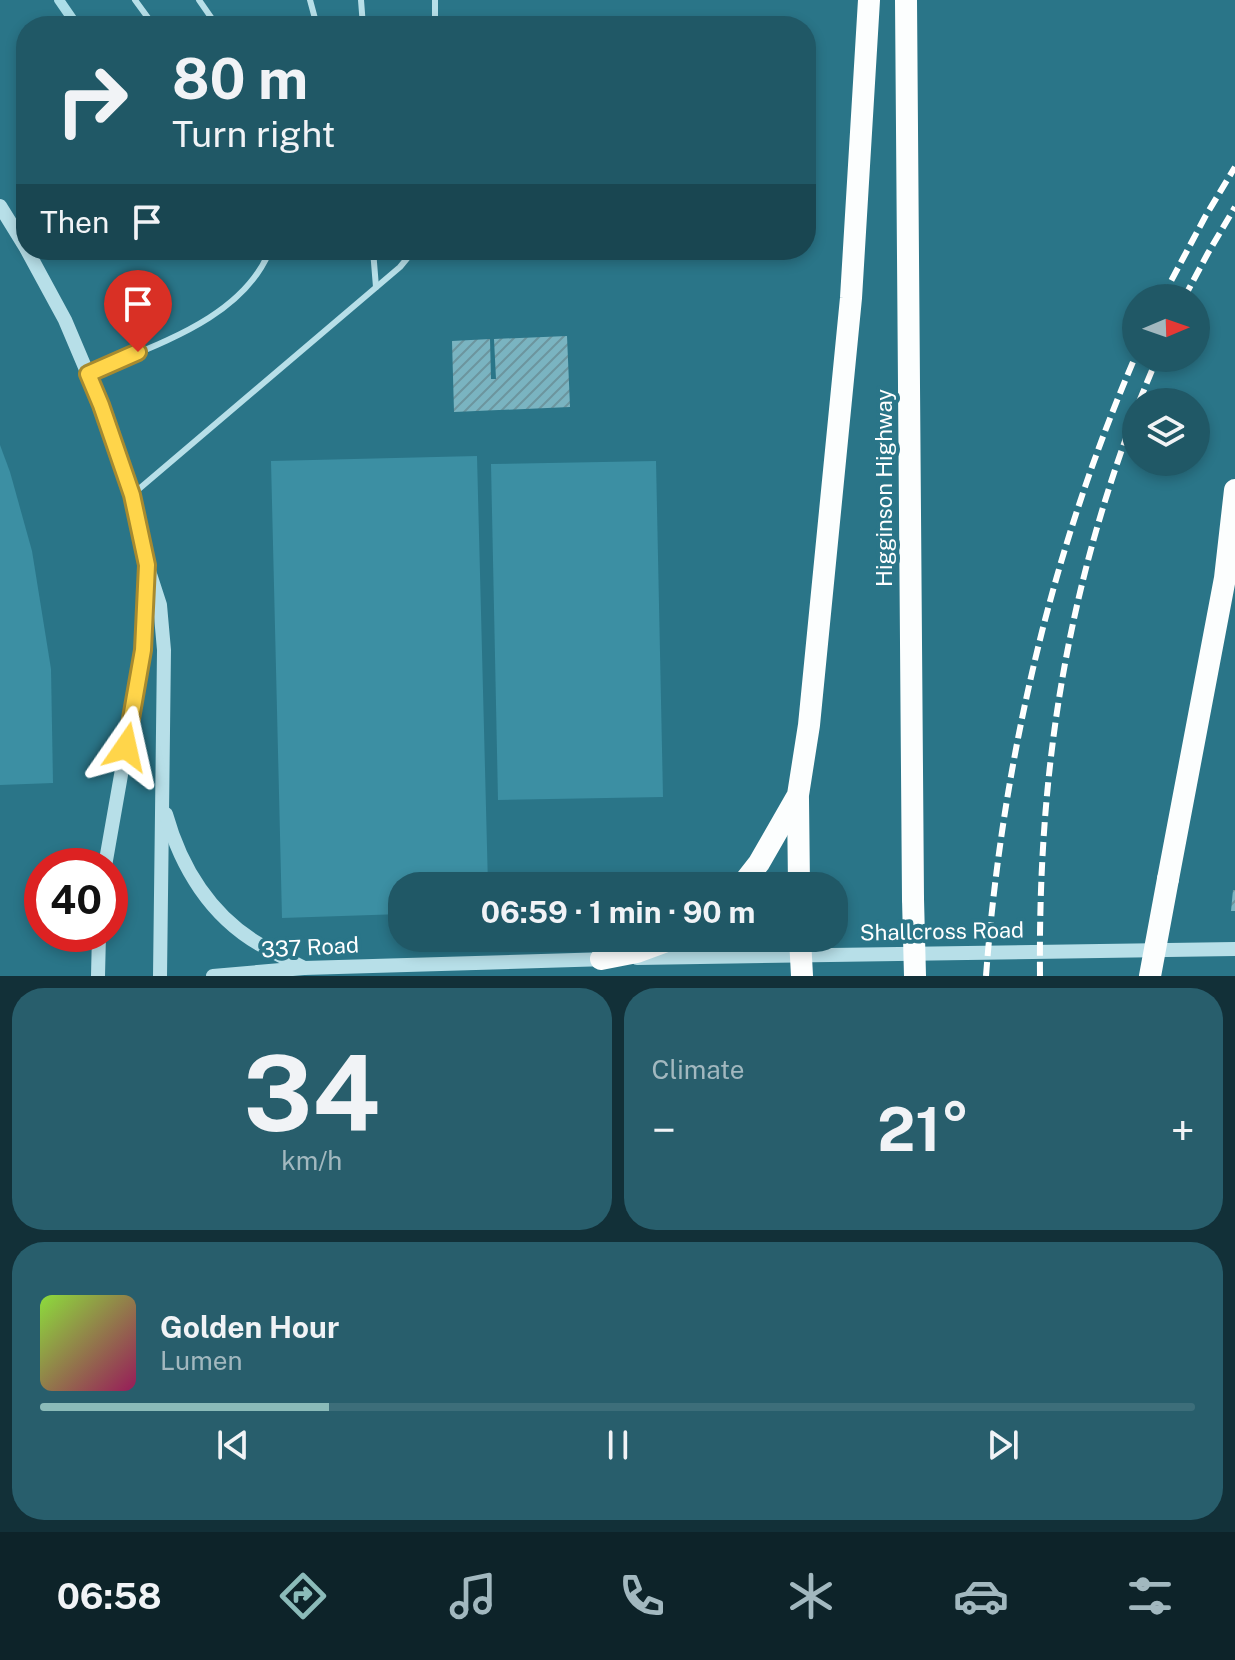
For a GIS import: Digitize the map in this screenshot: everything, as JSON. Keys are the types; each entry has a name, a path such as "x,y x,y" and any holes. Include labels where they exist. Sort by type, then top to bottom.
{"highway":[{"path":"799,872 798,795 809,725 849,314 869,0"},
{"name":"Higginson Highway","path":"906,0 915,976"},
{"path":"1150,976 1225,578 1235,490"},
{"path":"751,872 798,795"},
{"path":"601,959 637,952"}],"street":[{"path":"0,206 16,232"},
{"path":"32,260 65,320 101,405 132,495 147,565 160,605 164,650 160,976"},
{"path":"108,848 143,650 147,565"},
{"path":"162,799 171,832 200,892 222,917 257,943 304,968"},
{"name":"Shallcross Road","path":"601,959 1235,949"},
{"path":"98,976 99,952"},
{"name":"337 Road","path":"213,976 304,968 601,959"}],"lane":[{"path":"88,374 188,330 225,308 246,288 265,260"},
{"path":"374,260 376,287"},
{"path":"132,495 406,260"}],"shaded area":[{"path":"0,445 32,551 51,669 53,783 0,785"},
{"path":"477,456 488,872 388,872 388,914 282,918 271,461"},
{"path":"656,461 663,797 498,800 491,464"}],"building":[{"path":"567,336 570,407 454,412 452,341 490,339 491,379 496,379 494,339"},
{"path":"1233,890 1235,911 1231,911"}],"waterway":[{"path":"59,0 70,16"}],"railway":[{"path":"1169,284 1235,167"},
{"path":"1191,284 1235,207"},
{"path":"986,976 1004,817 1035,660 1079,505 1129,372"},
{"path":"1145,388 1151,372"},
{"path":"1040,976 1044,830 1061,689 1091,550 1122,450"}],"route":[{"path":"126,747 143,650 147,565 132,495 88,374 138,352"}]}
